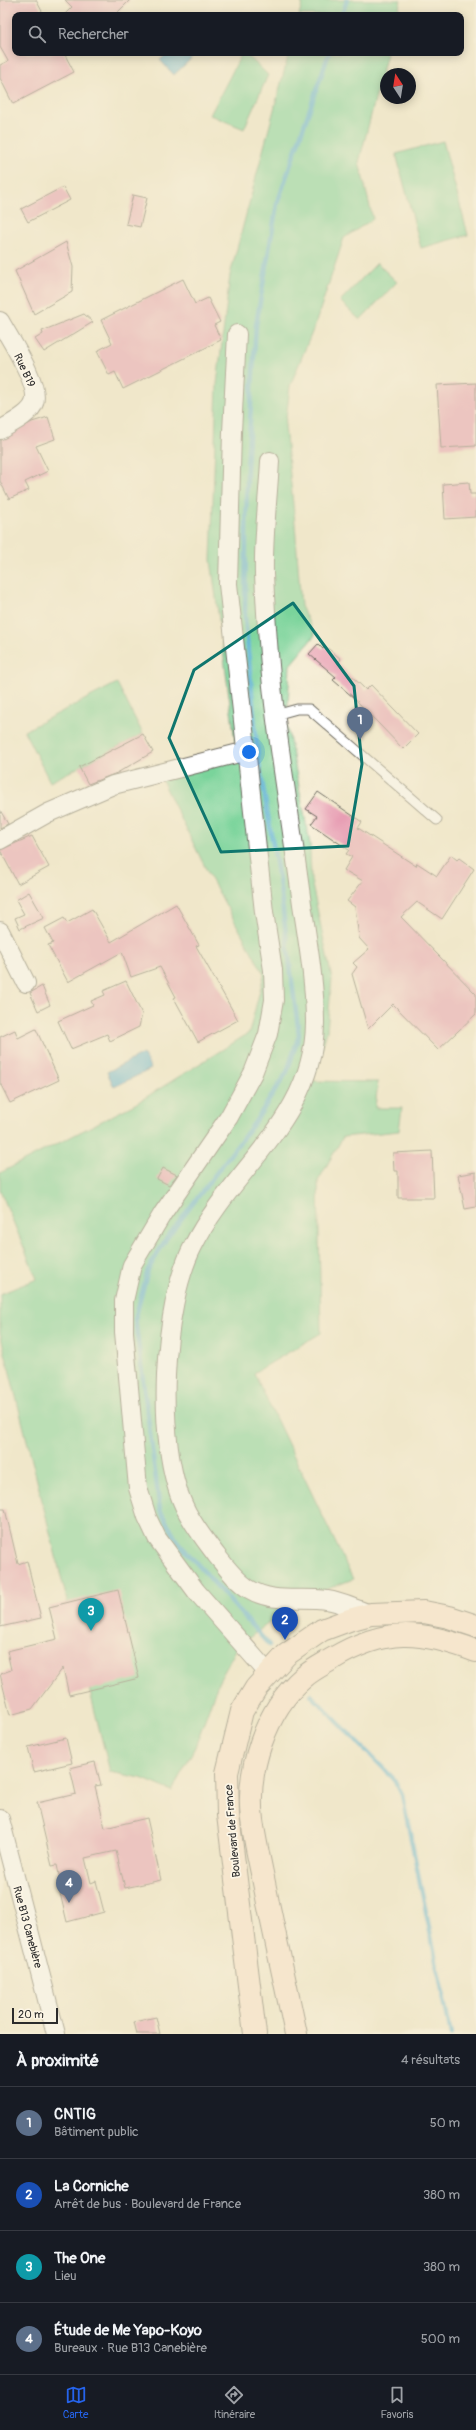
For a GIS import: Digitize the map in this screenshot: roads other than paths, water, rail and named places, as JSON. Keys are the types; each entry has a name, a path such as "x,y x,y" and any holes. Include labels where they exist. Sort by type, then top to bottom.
{"main road":[{"name":"Boulevard de France","path":"255,2034 228,1815 227,1773 242,1711 268,1673 286,1655 317,1634 349,1620 371,1614 399,1612 431,1613 476,1626"},
{"name":"Boulevard de France","path":"296,2034 252,1819 252,1782 257,1756 265,1731 288,1693 304,1677 355,1647 398,1635 419,1634 446,1640 476,1651"}],"street":[{"name":"Rue B19","path":"0,321 32,380 35,393 34,404 26,413 0,430"},
{"path":"237,334 232,432 228,584 264,912 274,970 274,1000 268,1034 253,1074 230,1117 163,1213 132,1265 124,1301 124,1332 138,1488 147,1517 157,1538 196,1591 268,1673"},
{"path":"270,462 264,574 275,715 314,981 314,1042 307,1073 284,1121 271,1141 211,1214 191,1249 172,1309 167,1371 167,1435 178,1488 184,1506 205,1540 238,1580 250,1590 266,1596 328,1600 371,1614"},
{"path":"0,840 48,813 113,785 247,751"},
{"path":"0,931 26,983"},
{"name":"Rue B13 Canebière","path":"0,1819 56,2034"}],"lane":[{"path":"275,715 298,709 309,709 437,820"}],"water":[{"path":"165,56 194,56 174,75 160,60"},
{"path":"143,1054 151,1069 114,1087 107,1072"}],"waterway":[{"path":"343,12 347,0"},
{"path":"269,1645 177,1541 160,1510 135,1319 148,1270 166,1239 255,1122 287,1072 299,1035 279,880 258,757 245,617 247,470 256,325 277,204 328,56"},
{"path":"311,1695 394,1779 402,1795 451,2034"}],"place":[{"name":"CNTIG","path":"360,740"},
{"name":"The One","path":"91,1631"},
{"name":"La Corniche","path":"285,1640"},
{"name":"Étude de Me Yapo-Koyo","path":"69,1903"}]}
